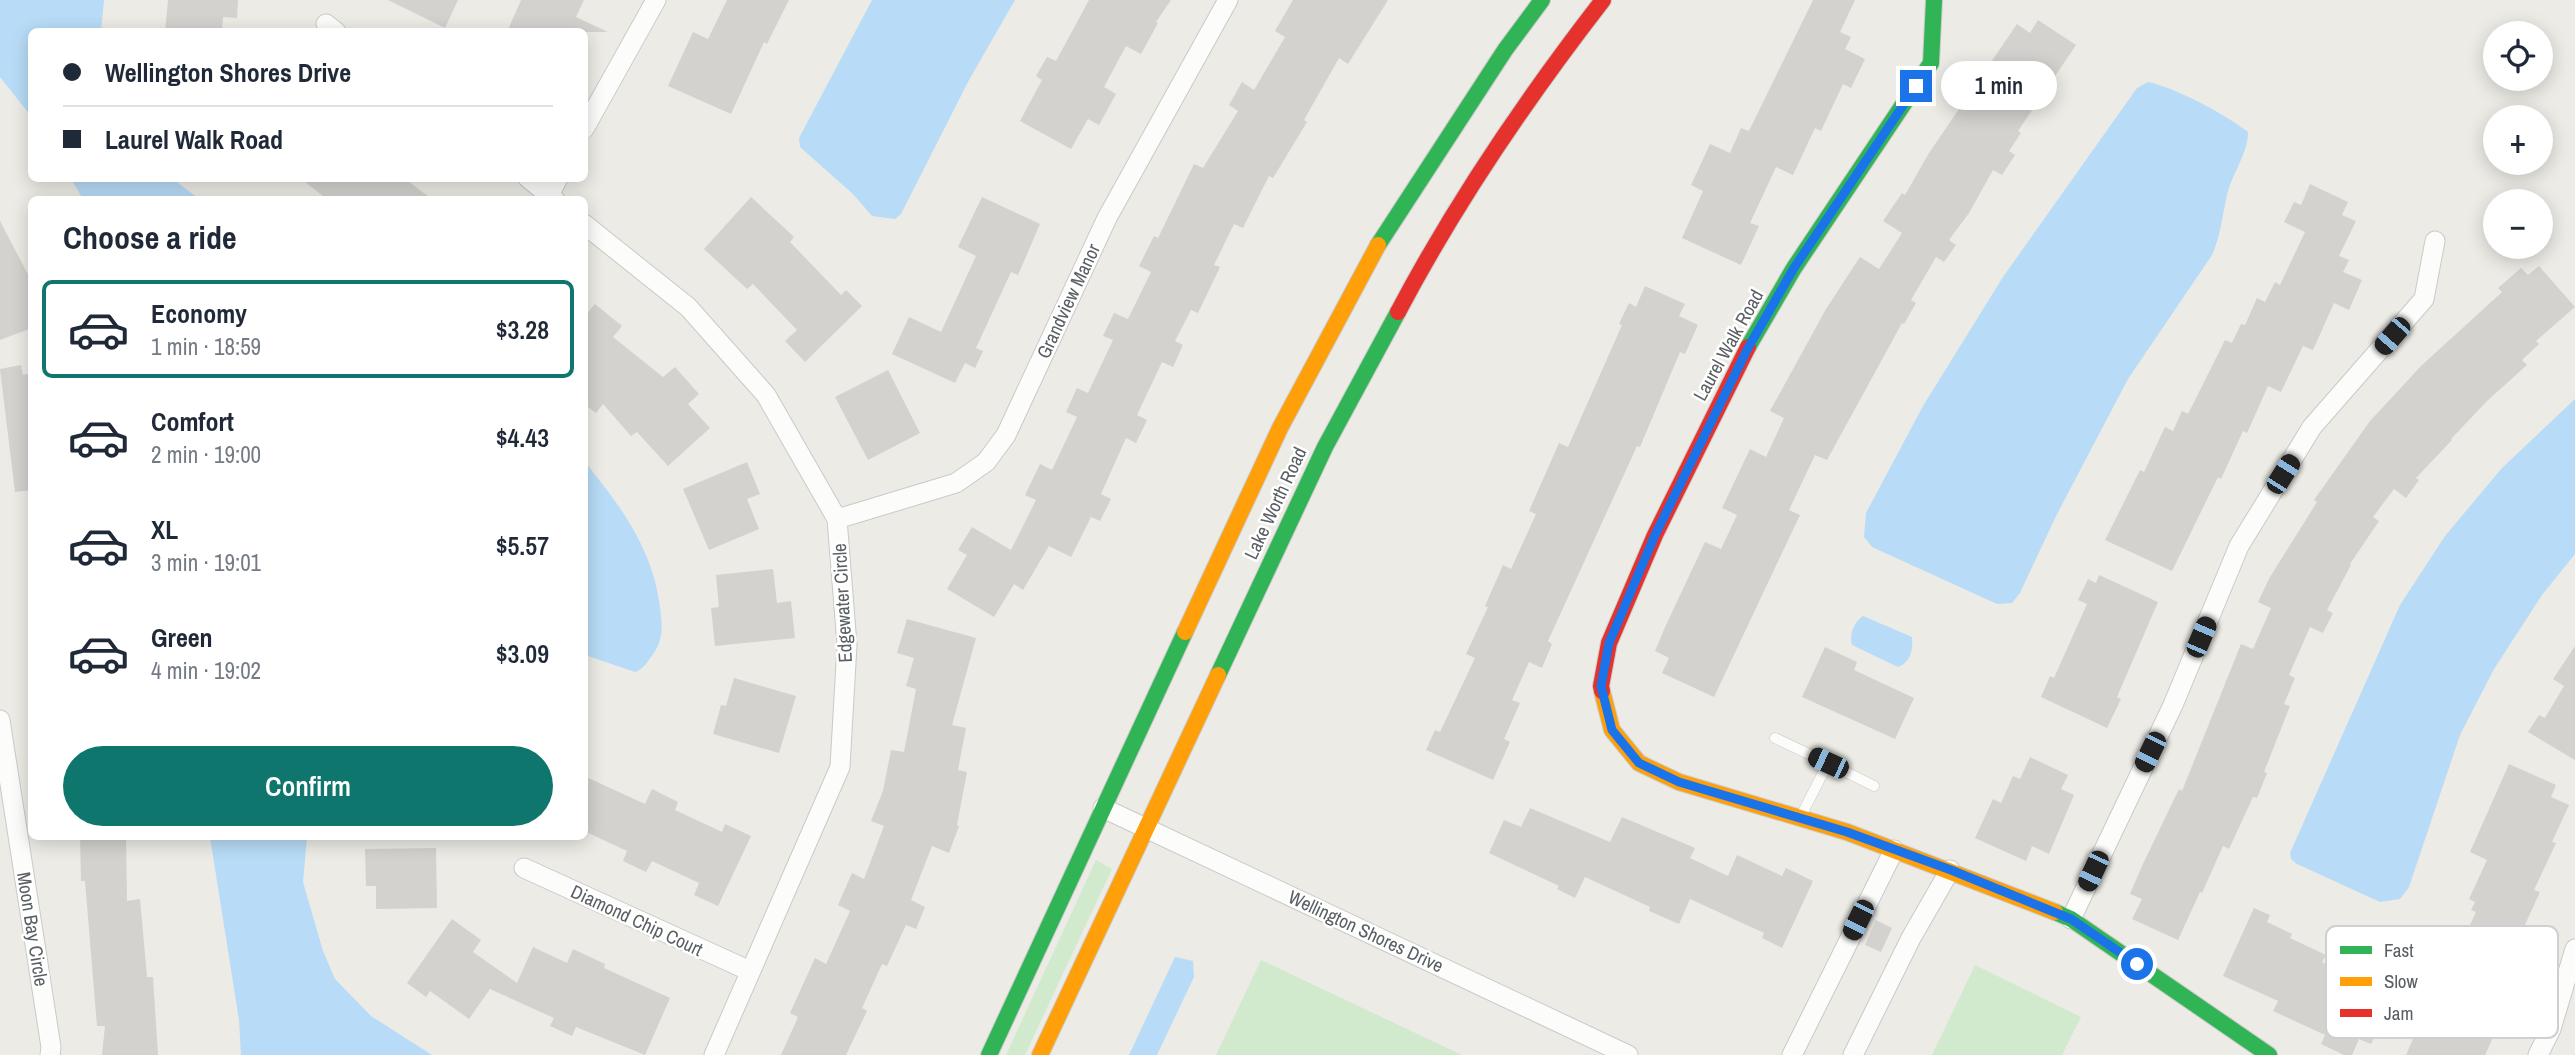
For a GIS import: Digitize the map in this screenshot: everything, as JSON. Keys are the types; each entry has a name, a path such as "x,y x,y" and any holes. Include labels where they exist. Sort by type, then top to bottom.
{"street":[{"path":"588,123 656,0"},
{"name":"Grandview Manor","path":"837,519 956,483 986,462 1006,435 1107,218 1228,0"},
{"name":"Lake Worth Road","path":"989,1055 1280,428 1379,242 1505,50 1542,0"},
{"name":"Lake Worth Road","path":"1040,1055 1325,447 1420,270 1542,79 1603,0"},
{"name":"Laurel Walk Road","path":"1800,818 1679,782 1639,763 1612,730 1601,686 1609,643 1655,535 1748,348 1794,268 1931,63 1934,0"},
{"path":"536,182 554,191"},
{"name":"Edgewater Circle","path":"588,226 688,307 766,395 837,519 847,645 840,767 714,1055"},
{"path":"2071,919 2173,705 2239,545 2312,427 2424,299 2435,242"},
{"name":"Moon Bay Circle","path":"0,720 51,1047 50,1055"},
{"name":"Wellington Shores Drive","path":"1103,808 1628,1055"},
{"path":"1800,818 1951,870 2071,919 2269,1055"},
{"path":"1792,1055 1894,850"},
{"name":"Diamond Chip Court","path":"524,868 750,971"},
{"path":"1853,1055 1911,938 1951,870"},
{"path":"2558,1006 2575,949"},
{"path":"2538,1055 2546,1038"}],"lane":[{"path":"1775,738 1874,786"},
{"path":"1800,818 1828,763"}],"green space":[{"path":"1096,860 1112,869 1025,1055 1006,1055"},
{"path":"1261,960 1462,1055 1216,1055"},
{"path":"1975,965 2081,1017 2062,1055 1932,1055"}],"water":[{"path":"0,0 104,0 101,28 28,28 28,112 0,77"},
{"path":"872,0 1015,0 969,80 901,214 895,219 872,216 853,194 800,147 799,138"},
{"path":"2148,82 2186,96 2238,125 2248,132 2245,148 2229,187 2212,255 2128,379 2056,516 2020,593 2012,603 1997,604 1872,547 1864,537 1866,513 1923,406 2003,277 2137,88"},
{"path":"73,182 177,182 195,196 81,196"},
{"path":"2575,399 2575,554 2542,595 2494,669 2460,735 2409,887 2400,899 2380,902 2297,864 2291,859 2290,853 2400,605 2445,536 2502,468"},
{"path":"588,466 633,529 656,586 661,637 647,662 635,672 588,656"},
{"path":"1863,616 1912,637 1911,651 1906,662 1898,667 1852,645 1853,629"},
{"path":"210,840 307,840 303,882 323,951 335,979 371,1016 432,1055 241,1055 239,1020"},
{"path":"1175,957 1193,961 1194,977 1157,1055 1129,1055"}],"building":[{"path":"168,0 238,0 237,18 223,17 222,28 165,28"},
{"path":"388,0 458,0 445,28"},
{"path":"521,0 584,0 576,17 608,32 588,32 588,28 509,28"},
{"path":"727,0 789,0 767,44 764,42 731,114 668,86 693,32 708,39"},
{"path":"1089,0 1171,0 1156,22 1158,23 1141,54 1126,46 1104,87 1116,94 1099,125 1088,119 1071,149 1020,121 1042,80 1036,76 1047,57 1056,61"},
{"path":"1293,0 1388,0 1348,64 1339,58 1304,120 1307,122 1273,178 1269,176 1243,228 1234,224 1214,265 1220,267 1198,313 1191,310 1175,341 1183,345 1173,367 1162,362 1137,415 1147,420 1136,443 1126,438 1101,494 1111,499 1100,521 1091,517 1071,557 1049,546 1023,590 1014,584 994,617 947,589 967,555 958,550 972,527 1011,550 1036,500 1025,495 1040,464 1052,470 1077,417 1066,412 1077,388 1088,393 1113,340 1103,336 1114,313 1128,319 1151,272 1139,266 1154,236 1158,238 1194,164 1203,168 1238,111 1229,105 1242,82 1254,90 1285,37 1275,31"},
{"path":"1813,0 1855,0 1840,32 1851,37 1845,49 1865,59 1851,88 1843,84 1821,131 1815,128 1793,175 1776,167 1750,223 1759,226 1741,265 1682,238 1703,191 1691,185 1710,144 1730,153 1741,128 1749,131"},
{"path":"2038,20 2076,45 2018,131 2021,133 2009,151 2015,155 2002,175 1993,170 1969,213 1949,240 1956,245 1944,262 1936,257 1911,300 1916,303 1904,324 1902,323 1827,460 1815,455 1789,510 1800,515 1714,697 1662,673 1669,658 1655,651 1666,625 1705,542 1721,549 1737,515 1722,508 1750,449 1766,457 1784,418 1770,411 1826,309 1860,257 1879,269 1902,233 1883,221 1902,193 1905,195 1929,153 2017,24 2030,33"},
{"path":"305,182 409,182 428,196 323,196"},
{"path":"2310,184 2348,202 2342,215 2356,221 2339,256 2349,260 2343,272 2362,280 2349,310 2334,303 2313,350 2303,346 2281,392 2268,386 2247,433 2243,431 2221,479 2218,477 2172,571 2105,540 2140,470 2144,472 2165,427 2173,431 2182,411 2188,414 2225,340 2232,343 2241,324 2245,325 2257,298 2265,302 2275,282 2280,285 2305,232 2284,222 2294,202 2301,205"},
{"path":"751,197 794,237 790,242 841,295 846,290 862,306 805,362 785,341 797,330 753,284 747,289 704,249"},
{"path":"982,197 1040,224 1018,275 1011,272 976,348 983,351 975,368 965,363 955,383 892,354 909,317 941,332 976,256 958,247"},
{"path":"0,221 28,274 28,330 0,340"},
{"path":"2539,266 2575,307 2536,341 2539,344 2522,360 2527,365 2487,401 2451,439 2416,478 2419,480 2406,498 2394,489 2373,517 2379,521 2350,564 2327,610 2333,613 2323,633 2310,627 2289,675 2295,678 2284,704 2290,706 2264,772 2267,773 2257,798 2253,797 2229,849 2223,846 2178,940 2132,919 2142,899 2130,894 2142,866 2179,789 2182,791 2241,644 2253,649 2271,608 2258,602 2270,577 2317,502 2314,500 2370,421 2421,366 2502,292 2498,288 2521,268 2528,275"},
{"path":"1645,286 1685,304 1679,316 1698,325 1685,354 1680,352 1640,447 1637,446 1548,641 1552,644 1542,668 1529,662 1512,700 1520,703 1504,739 1510,742 1493,780 1426,750 1435,730 1440,732 1475,658 1466,654 1488,607 1485,606 1503,565 1511,569 1536,514 1529,511 1559,443 1568,447 1622,325 1619,324 1629,303 1636,307"},
{"path":"595,304 622,326 613,337 663,377 675,367 699,394 688,404 710,428 668,466 637,432 631,436 603,404 596,413 588,407 588,312"},
{"path":"21,365 23,375 28,374 28,490 15,492 0,369"},
{"path":"888,370 920,433 868,460 835,397"},
{"path":"747,462 760,494 747,499 759,529 709,550 683,489"},
{"path":"773,569 777,603 791,601 795,638 715,646 711,608 719,607 716,575"},
{"path":"2099,575 2158,602 2117,697 2121,699 2107,728 2041,697 2050,676 2054,678 2087,604 2078,600 2088,579 2096,583"},
{"path":"907,619 976,638 952,725 966,728 958,770 967,772 957,825 959,826 949,853 932,846 911,900 925,907 916,929 906,925 887,966 882,964 862,1008 867,1011 846,1055 781,1055 798,1017 790,1013 815,958 826,964 850,911 838,905 852,873 864,879 884,826 871,821 883,791 891,750 904,752 916,689 906,686 914,658 897,653"},
{"path":"2575,646 2575,760 2528,732 2539,715 2545,718 2564,686 2553,679"},
{"path":"1825,647 1857,662 1854,670 1914,698 1895,739 1802,697"},
{"path":"734,678 796,696 779,753 713,734 721,705 726,706"},
{"path":"2030,757 2068,775 2061,789 2074,795 2049,854 2032,846 2026,861 1975,838 1993,799 2001,803 2013,776 2020,779"},
{"path":"2509,764 2556,785 2551,797 2569,805 2552,842 2556,843 2534,890 2540,892 2524,926 2469,926 2476,912 2471,910 2475,902 2469,899 2487,860 2470,852"},
{"path":"588,778 645,804 652,789 678,802 675,810 722,832 725,824 751,836 718,906 694,895 699,883 652,861 646,872 623,861 627,851 588,833"},
{"path":"1530,808 1610,842 1622,817 1695,848 1690,858 1728,876 1737,855 1782,876 1786,868 1813,881 1782,948 1762,938 1764,933 1690,899 1679,924 1649,911 1650,907 1585,877 1575,898 1557,889 1559,886 1489,853 1504,820 1521,827"},
{"path":"80,840 126,840 127,901 140,899 147,977 153,977 158,1055 102,1055 105,1026 97,1026 85,881 81,881"},
{"path":"436,848 437,908 376,909 376,886 366,886 365,849"},
{"path":"2254,908 2270,915 2267,922 2292,934 2290,938 2326,955 2322,962 2326,964 2326,1038 2374,1038 2371,1044 2359,1039 2352,1055 2344,1055 2321,1044 2325,1035 2273,1011 2278,1001 2223,976"},
{"path":"452,919 481,940 473,952 517,983 533,947 567,963 573,949 605,964 604,968 670,998 645,1055 576,1027 572,1036 550,1026 554,1018 490,989 469,1019 430,991 426,997 407,983"},
{"path":"1876,920 1892,928 1881,952 1865,945"},
{"path":"2413,1038 2493,1038 2485,1055 2406,1055"}],"traffic: fast":[{"path":"1378,245 1505,50 1542,0"},
{"path":"1748,347 1794,268 1931,63 1934,0"},
{"path":"1218,675 1325,447 1398,312"},
{"path":"989,1055 1185,632"},
{"path":"2055,912 2071,919 2269,1055"}],"traffic: slow":[{"path":"1185,632 1280,428 1378,245"},
{"path":"1040,1055 1218,675"},
{"path":"1602,691 1612,730 1639,763 1679,782 1847,832 2055,912"}],"traffic: jam":[{"path":"1398,312 1468,191 1547,75 1603,0"},
{"path":"1602,691 1609,643 1655,535 1748,347"}],"route":[{"path":"1916,86 1794,268 1748,348 1655,535 1609,643 1601,686 1612,730 1639,763 1679,782 1847,832 1951,870 2071,919 2137,964"}]}
